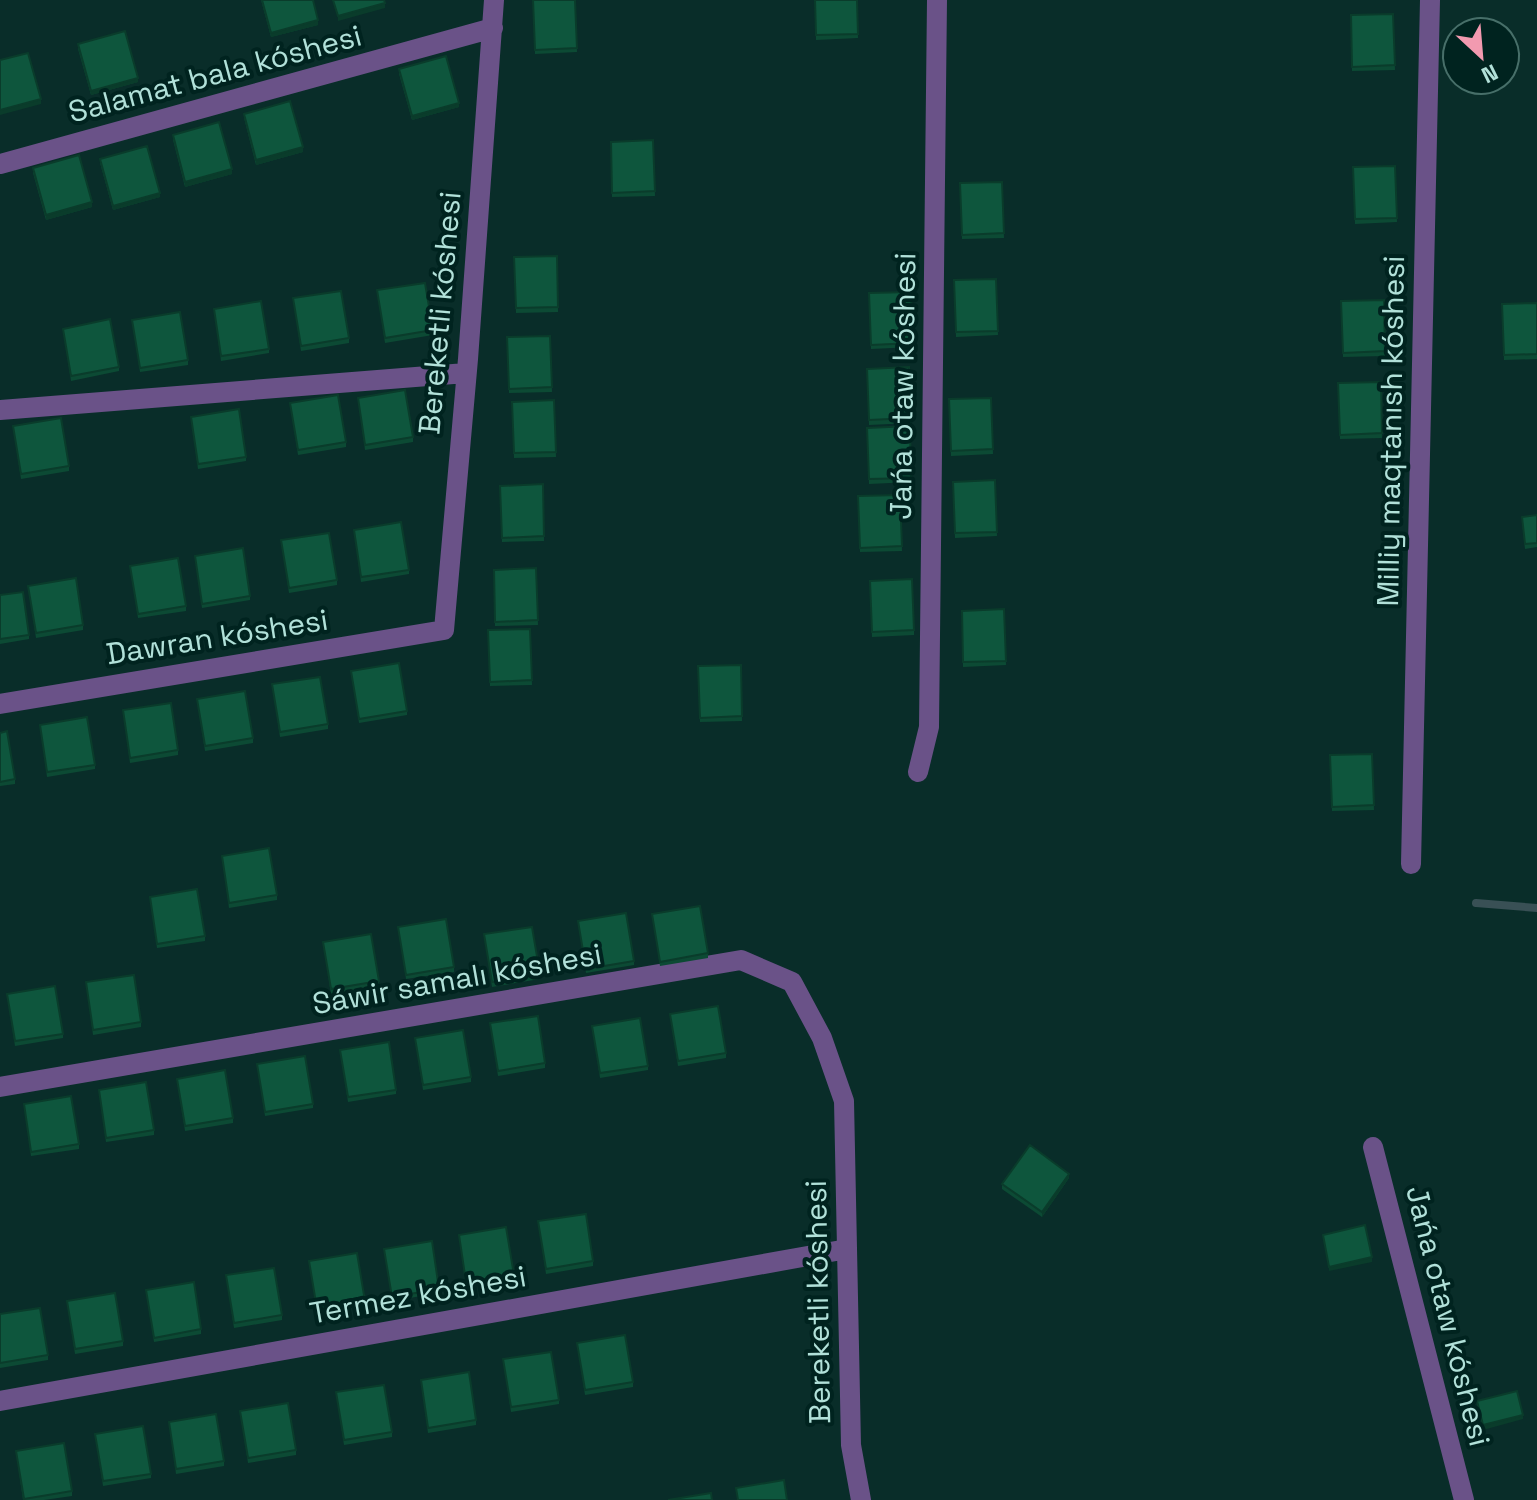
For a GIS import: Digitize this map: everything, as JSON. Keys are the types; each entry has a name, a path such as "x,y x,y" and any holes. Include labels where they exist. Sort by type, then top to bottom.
{"street":[{"name":"Bereketli kóshesi","path":"444,630 494,0"},
{"name":"Jańa otaw kóshesi","path":"918,772 929,727 937,0"},
{"name":"Milliy maqtanısh kóshesi","path":"1411,864 1430,0"},
{"name":"Salamat bala kóshesi","path":"0,164 493,28"},
{"path":"0,410 466,373"},
{"name":"Dawran kóshesi","path":"0,704 444,630"},
{"name":"Sáwir samalı kóshesi","path":"0,1087 741,960 792,982 822,1038 844,1101"},
{"name":"Bereketli kóshesi","path":"844,1101 851,1445 861,1500"},
{"name":"Jańa otaw kóshesi","path":"1373,1147 1464,1500"},
{"name":"Termez kóshesi","path":"0,1401 847,1249"}],"building":[{"path":"262,0 313,0 318,20 271,33"},
{"path":"333,0 384,0 385,3 338,16"},
{"path":"533,0 575,0 577,48 535,50"},
{"path":"815,0 857,0 858,34 816,35"},
{"path":"1393,14 1395,65 1352,67 1351,15"},
{"path":"125,31 138,78 91,91 78,44"},
{"path":"28,53 41,99 0,110 0,60"},
{"path":"446,56 459,103 412,116 399,69"},
{"path":"290,101 303,147 256,160 244,114"},
{"path":"219,122 232,169 185,182 173,135"},
{"path":"653,140 655,191 612,193 611,142"},
{"path":"147,146 160,193 113,206 100,159"},
{"path":"79,155 92,202 46,215 33,168"},
{"path":"1395,166 1397,218 1355,219 1353,167"},
{"path":"1002,182 1004,233 962,235 960,183"},
{"path":"557,256 558,307 516,308 514,257"},
{"path":"996,279 998,331 956,332 954,280"},
{"path":"425,283 433,330 385,338 377,290"},
{"path":"341,291 349,338 301,346 293,298"},
{"path":"911,292 913,343 871,345 869,293"},
{"path":"1384,300 1385,351 1343,353 1341,301"},
{"path":"261,301 269,349 221,356 214,309"},
{"path":"1537,303 1537,354 1504,355 1502,304"},
{"path":"180,312 188,360 140,368 132,320"},
{"path":"110,319 119,367 71,376 63,329"},
{"path":"550,336 552,387 509,389 507,337"},
{"path":"909,367 911,418 869,420 867,369"},
{"path":"1381,382 1382,433 1340,435 1338,383"},
{"path":"405,390 413,437 365,445 358,398"},
{"path":"338,395 346,442 298,450 290,403"},
{"path":"991,398 993,449 951,451 949,399"},
{"path":"554,400 556,452 514,453 512,402"},
{"path":"239,409 246,457 198,464 191,417"},
{"path":"61,418 69,466 21,474 13,426"},
{"path":"910,426 911,478 869,479 867,428"},
{"path":"995,480 997,532 955,533 953,482"},
{"path":"543,484 544,536 502,538 500,486"},
{"path":"900,495 902,546 860,548 858,496"},
{"path":"1537,515 1537,543 1525,544 1522,517"},
{"path":"401,522 409,570 361,577 354,530"},
{"path":"329,533 337,580 289,588 281,540"},
{"path":"243,548 250,596 202,604 195,556"},
{"path":"178,558 186,606 138,614 130,566"},
{"path":"536,568 538,620 495,622 494,570"},
{"path":"76,578 83,625 36,633 28,586"},
{"path":"912,579 914,630 872,632 870,581"},
{"path":"23,592 29,635 0,639 0,595"},
{"path":"1004,609 1006,661 963,662 962,611"},
{"path":"530,629 532,680 490,682 488,630"},
{"path":"399,663 407,711 359,719 351,671"},
{"path":"741,665 742,716 700,718 698,666"},
{"path":"320,677 328,724 280,732 272,684"},
{"path":"245,691 253,738 205,746 197,699"},
{"path":"171,703 178,750 130,758 123,710"},
{"path":"87,717 95,765 47,772 40,725"},
{"path":"7,731 15,779 0,782 0,733"},
{"path":"1372,754 1374,805 1332,807 1330,755"},
{"path":"269,848 277,895 229,903 222,856"},
{"path":"197,889 205,936 157,944 150,897"},
{"path":"700,906 708,953 660,962 652,914"},
{"path":"626,913 634,961 586,969 578,921"},
{"path":"446,919 454,967 406,975 398,927"},
{"path":"532,927 540,974 492,982 484,934"},
{"path":"371,934 379,981 331,989 323,942"},
{"path":"134,975 141,1022 93,1030 86,982"},
{"path":"55,986 63,1034 15,1041 7,994"},
{"path":"718,1006 726,1053 678,1061 670,1014"},
{"path":"538,1016 545,1063 498,1071 490,1023"},
{"path":"640,1018 648,1066 600,1073 592,1026"},
{"path":"463,1030 471,1077 423,1085 415,1038"},
{"path":"389,1042 396,1090 348,1097 340,1050"},
{"path":"305,1056 313,1104 265,1112 257,1064"},
{"path":"225,1070 233,1118 185,1126 177,1079"},
{"path":"146,1082 154,1130 106,1138 99,1090"},
{"path":"71,1096 79,1144 31,1152 24,1104"},
{"path":"1030,1145 1069,1174 1042,1212 1002,1184"},
{"path":"586,1214 593,1261 546,1269 538,1221"},
{"path":"1365,1225 1372,1257 1329,1267 1323,1235"},
{"path":"506,1227 514,1275 466,1282 459,1235"},
{"path":"432,1241 439,1289 392,1297 384,1249"},
{"path":"357,1253 365,1301 317,1309 309,1261"},
{"path":"274,1268 282,1315 234,1323 226,1275"},
{"path":"194,1282 201,1329 154,1338 146,1290"},
{"path":"115,1293 123,1341 75,1349 67,1301"},
{"path":"40,1308 48,1355 0,1363 0,1314"},
{"path":"625,1335 633,1382 585,1390 577,1343"},
{"path":"551,1352 559,1400 511,1407 503,1359"},
{"path":"469,1372 476,1420 428,1428 421,1380"},
{"path":"384,1385 392,1432 344,1440 336,1392"},
{"path":"1517,1391 1523,1415 1483,1425 1477,1401"},
{"path":"288,1403 296,1450 248,1458 240,1411"},
{"path":"216,1414 224,1461 176,1469 169,1422"},
{"path":"143,1426 151,1474 103,1481 95,1434"},
{"path":"64,1443 72,1491 24,1499 16,1451"},
{"path":"784,1480 787,1500 738,1500 736,1488"},
{"path":"711,1493 712,1500 668,1500"}],"waterway":[{"path":"1476,903 1537,908"}]}
